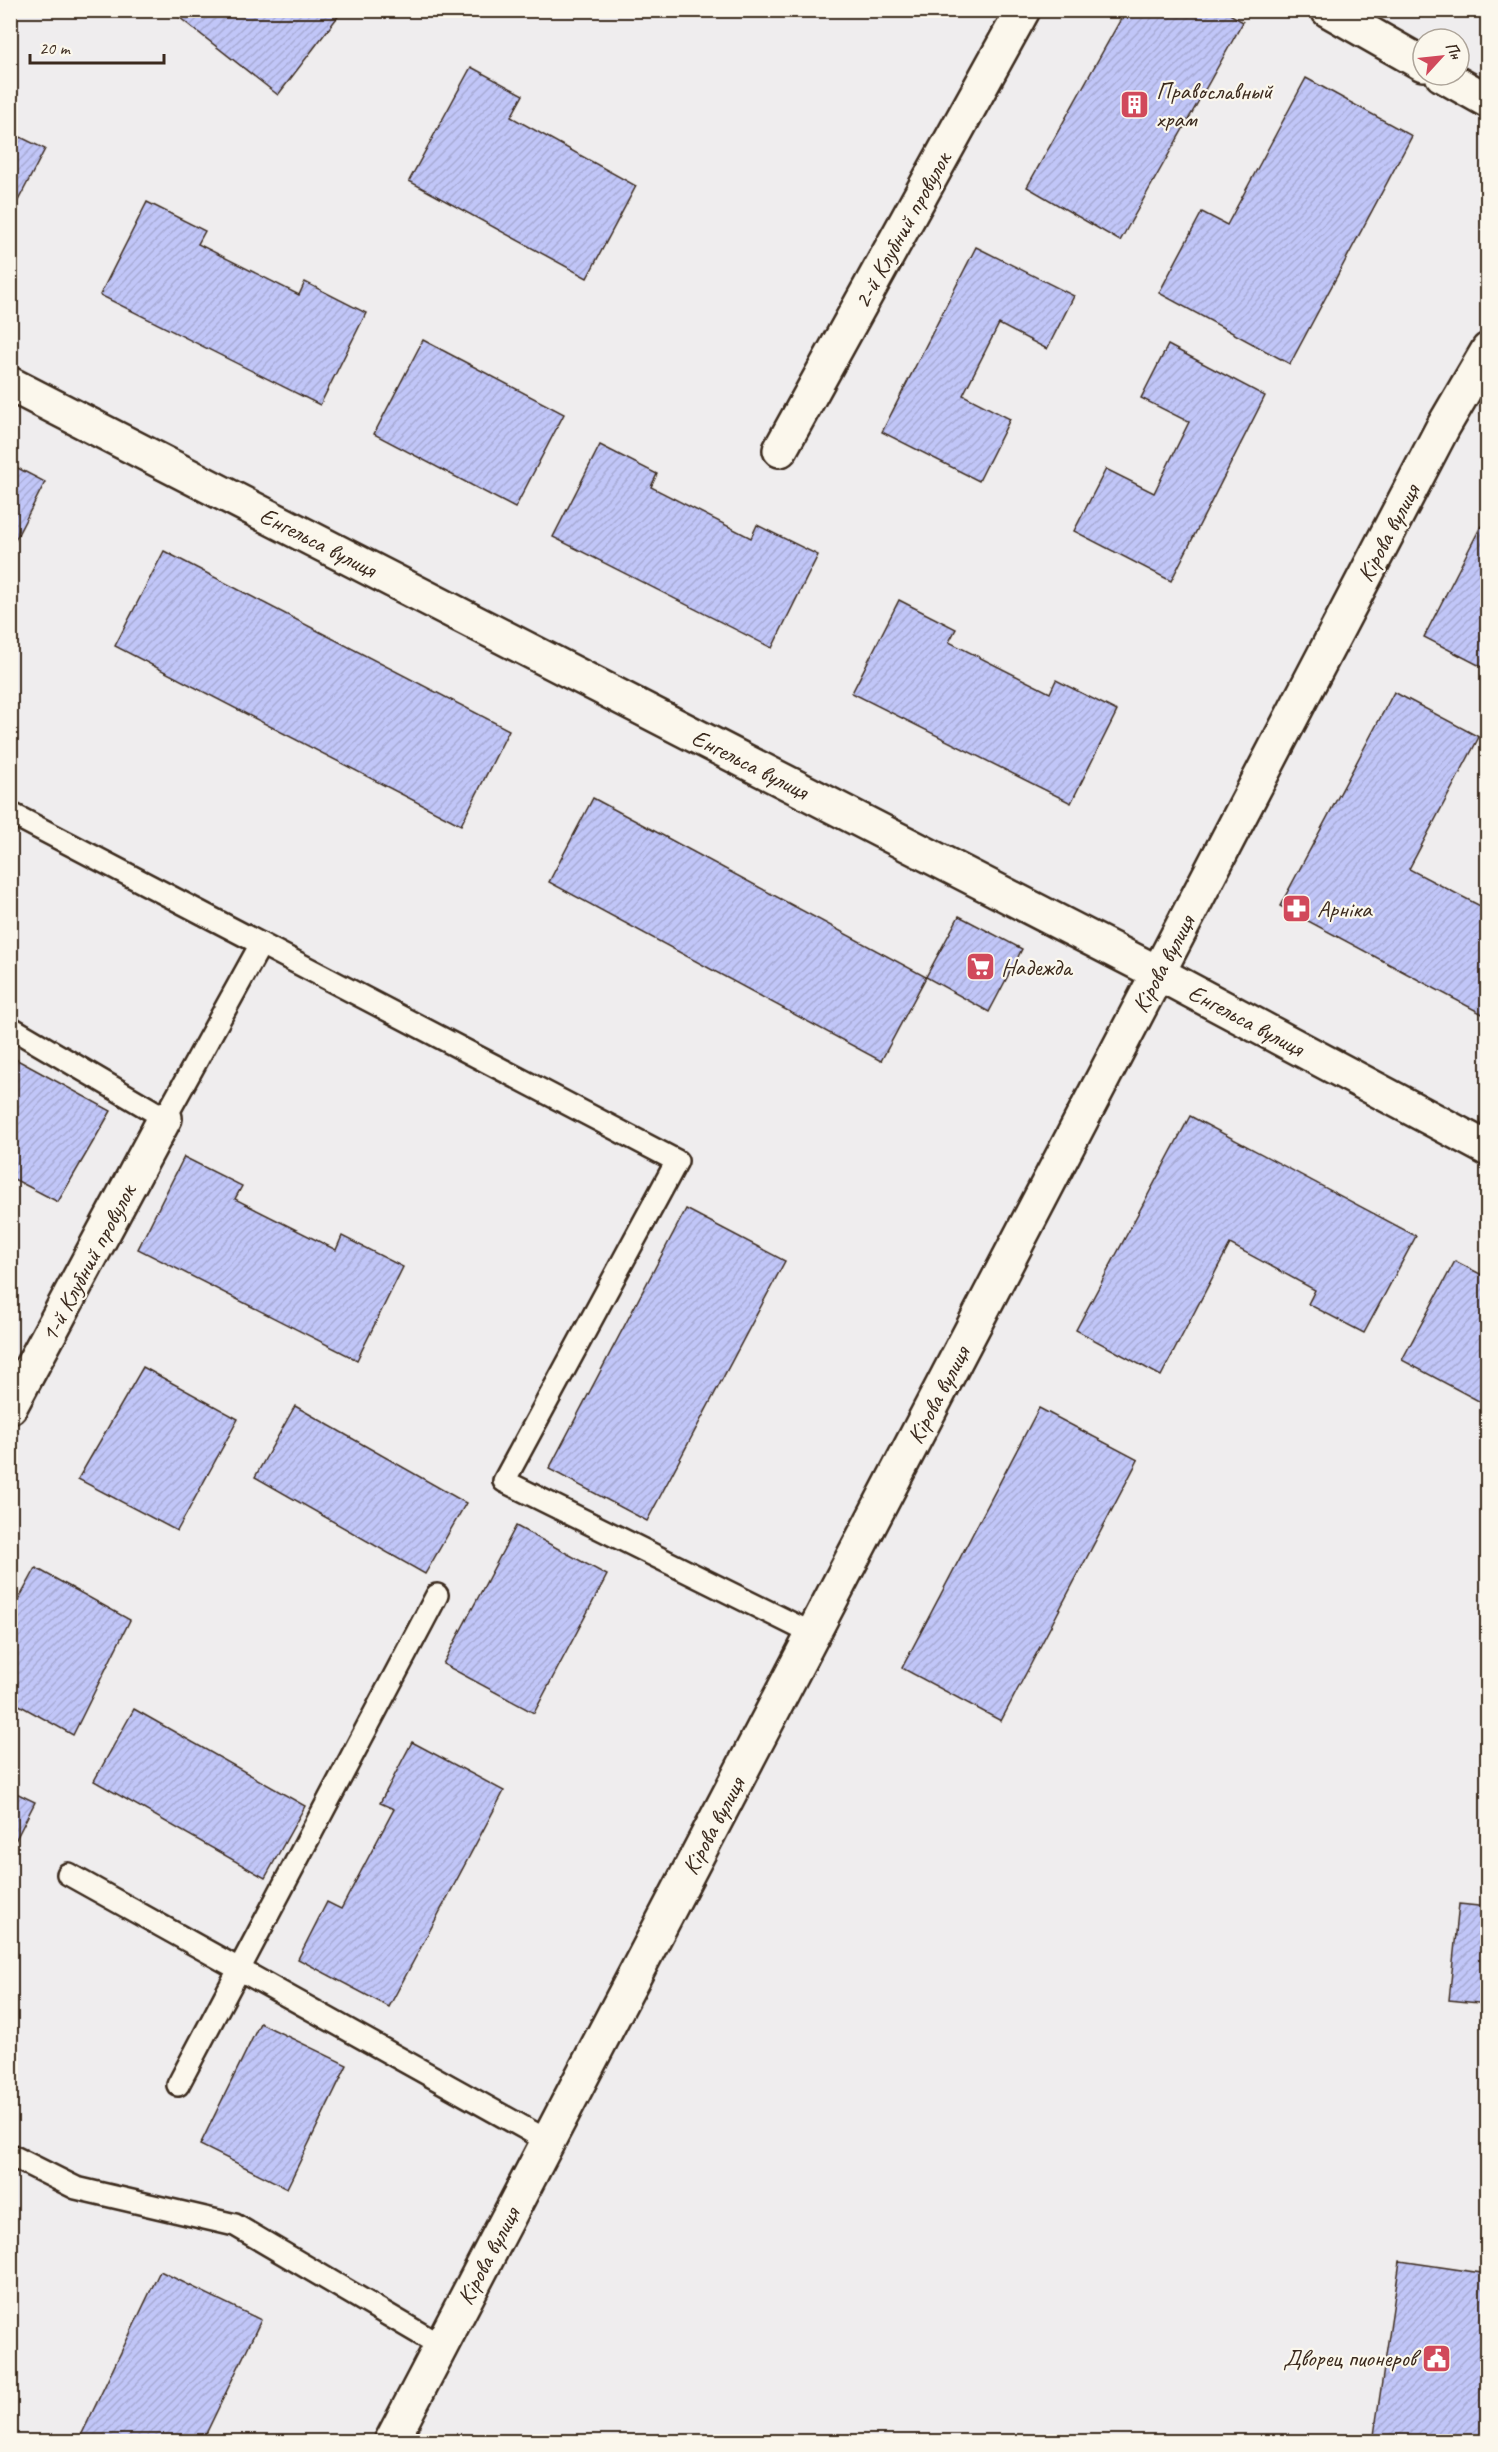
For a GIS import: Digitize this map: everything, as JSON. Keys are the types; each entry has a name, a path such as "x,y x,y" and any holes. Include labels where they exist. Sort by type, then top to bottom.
{"street":[{"name":"2-й Клубний провулок","path":"780,450 1023,10"},
{"path":"1328,10 1411,57"},
{"path":"1463,87 1488,101"},
{"name":"Кірова вулиця","path":"391,2442 1443,427 1488,350"},
{"name":"Енгельса вулиця","path":"10,384 1158,973 1488,1149"},
{"name":"1-й Клубний провулок","path":"10,1407 165,1118"}],"lane":[{"path":"10,813 677,1161 504,1481 813,1634"},
{"path":"10,1027 165,1118 261,944"},
{"path":"178,2085 437,1595"},
{"path":"68,1874 548,2141"},
{"path":"10,2155 76,2188 235,2225 441,2346"}],"building":[{"path":"170,10 343,10 278,95"},
{"name":"Православный храм","path":"1126,10 1223,10 1243,22 1120,241 1027,187"},
{"path":"471,67 523,95 511,117 636,186 587,278 409,181"},
{"path":"1306,78 1412,136 1290,364 1159,293 1202,212 1227,225"},
{"path":"10,132 45,149 10,216"},
{"path":"147,202 205,231 198,244 299,295 305,282 366,313 320,405 100,295"},
{"path":"976,247 1074,296 1047,349 999,324 963,395 1010,419 979,481 882,432"},
{"path":"423,340 564,414 515,508 374,434"},
{"path":"1168,345 1265,396 1171,581 1074,531 1106,469 1154,493 1189,422 1141,398"},
{"path":"600,445 657,474 651,487 751,538 757,525 818,555 772,648 553,537"},
{"path":"10,464 45,482 10,550"},
{"path":"1481,526 1488,530 1488,670 1424,637"},
{"path":"164,551 509,730 461,825 115,646"},
{"path":"899,600 956,629 949,642 1050,693 1056,680 1117,711 1071,803 852,693"},
{"path":"1394,692 1479,737 1409,869 1488,910 1488,1017 1280,906"},
{"path":"593,798 926,977 881,1061 549,882"},
{"path":"959,916 1022,949 989,1012 926,977"},
{"path":"10,1056 111,1111 58,1202 10,1177"},
{"path":"1190,1116 1416,1236 1364,1333 1308,1304 1315,1290 1230,1244 1161,1376 1076,1330"},
{"path":"184,1157 242,1186 235,1199 336,1250 342,1236 403,1267 357,1360 138,1249"},
{"path":"686,1209 785,1261 647,1521 549,1469"},
{"path":"1455,1261 1488,1278 1488,1406 1402,1360"},
{"path":"143,1367 238,1419 177,1531 78,1479"},
{"path":"295,1406 466,1503 425,1574 255,1477"},
{"path":"1039,1408 1138,1460 1001,1721 902,1668"},
{"path":"516,1526 607,1575 534,1713 443,1664"},
{"path":"36,1568 130,1620 73,1735 10,1700 10,1615"},
{"path":"134,1709 305,1806 265,1878 94,1781"},
{"path":"412,1742 504,1791 389,2007 298,1959 327,1902 341,1909 394,1809 380,1803"},
{"path":"10,1790 35,1802 10,1851"},
{"path":"1459,1904 1488,1907 1488,2004 1449,2000"},
{"path":"260,2023 347,2065 287,2188 200,2145"},
{"name":"Дворец пионеров","path":"1400,2261 1488,2274 1488,2442 1373,2442"},
{"path":"160,2271 261,2320 202,2442 78,2442"},
{"path":"520,2434 536,2442 516,2442"}],"place":[{"name":"Православный храм","path":"1135,105"},
{"name":"Арніка","path":"1296,909"},
{"name":"Надежда","path":"980,967"},
{"name":"Дворец пионеров","path":"1437,2358"}]}
